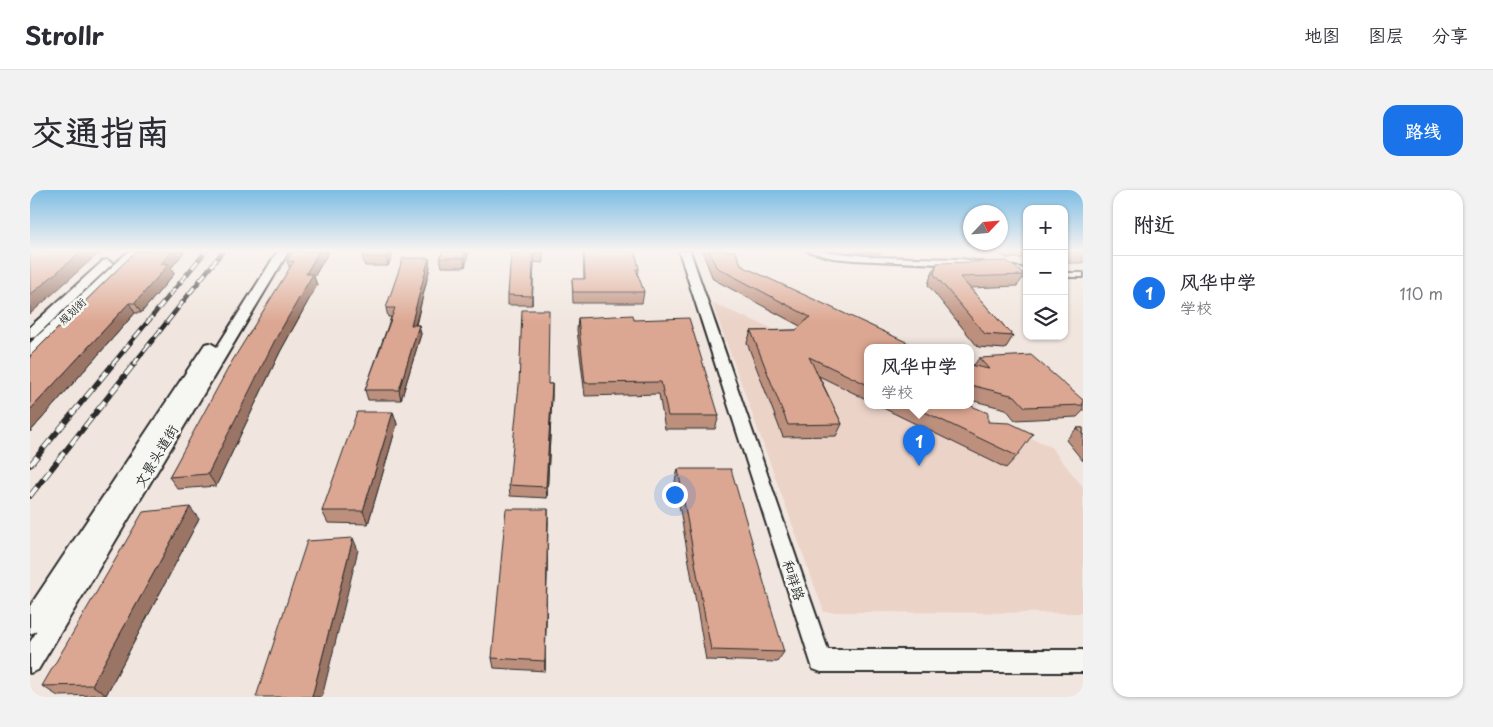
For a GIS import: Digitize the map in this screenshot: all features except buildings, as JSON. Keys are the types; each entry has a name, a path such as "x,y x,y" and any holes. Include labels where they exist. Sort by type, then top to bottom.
{"main road":[{"name":"规划街","path":"30,334 94,275"},
{"name":"规划街","path":"30,351 110,275"},
{"name":"文景头道街","path":"30,624 257,275"},
{"name":"文景头道街","path":"30,662 268,275"},
{"name":"和祥路","path":"692,275 821,661 1083,661"}],"street":[{"path":"1068,275 1083,275"}],"shaded area":[{"path":"712,303 864,367 864,409 962,409 1050,446 1083,487 1083,613 824,612"}],"railway":[{"path":"112,365 186,275"},
{"path":"133,365 204,275"},
{"path":"30,465 113,364"},
{"path":"30,496 134,364"}],"place":[{"name":"风华中学","path":"919,466"}]}
